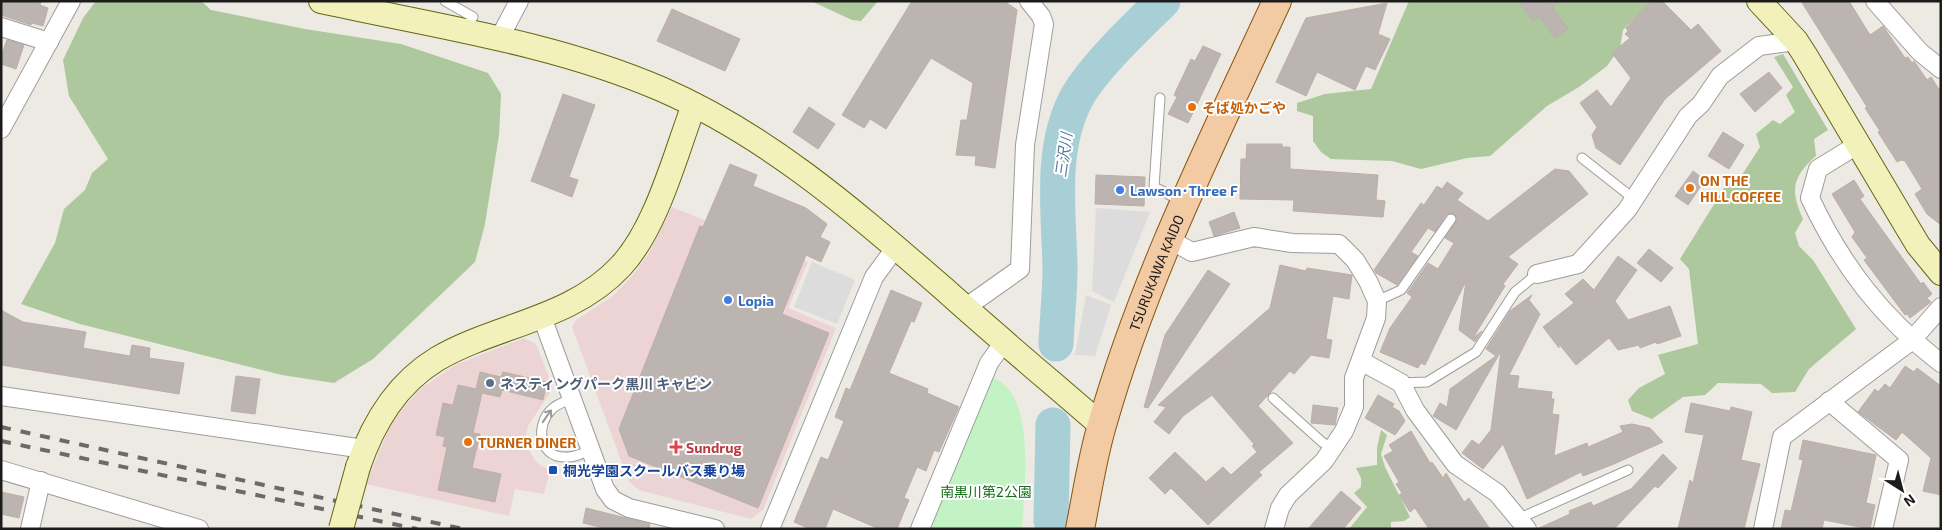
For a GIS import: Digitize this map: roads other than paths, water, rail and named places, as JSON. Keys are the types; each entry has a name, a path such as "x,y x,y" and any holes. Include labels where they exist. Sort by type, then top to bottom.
{"main road":[{"path":"321,1 499,39 599,66 661,89 746,133 794,164 896,247 1102,426"},
{"name":"TSURUKAWA KAIDO","path":"1080,529 1102,426 1130,338 1168,239 1277,1"},
{"path":"1759,1 1796,40 1918,246 1941,273"},
{"path":"341,529 361,458 387,405 400,390 436,360 455,350 542,318 571,304 598,288 621,266 639,243 650,221 694,105"}],"street":[{"path":"1,129 6,109 49,42 71,1"},
{"path":"499,39 519,1"},
{"path":"965,308 1020,269 1025,145 1044,24 1041,16 1029,1"},
{"path":"1876,1 1920,52 1941,69"},
{"path":"1,27 49,42"},
{"path":"1537,274 1578,264 1627,210 1688,116 1701,104 1720,76 1759,46 1796,40"},
{"path":"1857,145 1818,170 1810,198 1852,273 1881,310 1911,341 1941,364"},
{"path":"1168,239 1192,252 1254,237 1292,242 1339,244 1355,260 1368,280 1377,301 1376,318 1354,378 1354,407 1344,431 1324,461 1288,495 1280,508 1274,529"},
{"path":"770,529 874,277 896,247"},
{"path":"1763,529 1782,437 1911,341 1941,307"},
{"path":"542,318 605,489 613,500 629,508 715,529"},
{"path":"920,529 989,363 1004,342"},
{"path":"1360,361 1401,383 1415,410 1455,464 1496,493 1524,523"},
{"path":"1,396 361,458"},
{"path":"1829,402 1899,460 1883,529"},
{"path":"1,470 41,481 173,526 199,529"},
{"path":"30,529 41,481"}],"lane":[{"path":"445,1 473,17 464,32"},
{"path":"1160,98 1154,186 1184,203"},
{"path":"1582,158 1634,199"},
{"path":"1377,301 1401,290 1451,219"},
{"path":"1401,383 1427,382 1476,352 1515,292 1537,274"},
{"path":"1273,398 1322,442 1332,448"},
{"path":"572,399 557,405 546,416 542,424 542,439 549,452 561,457 569,457 590,450"},
{"path":"1524,523 1628,470"}],"waterway":[{"name":"三沢川","path":"1056,344 1060,287 1059,159 1062,137 1068,117 1077,97 1094,73 1163,1"},
{"name":"三沢川","path":"1051,521 1053,425"}],"railway":[{"path":"1,427 463,529"},
{"path":"1,441 417,529"}],"place":[{"name":"そば処かごや","path":"1192,107"},
{"name":"ON THE HILL COFFEE","path":"1690,188"},
{"name":"Lawson･Three F","path":"1120,190"},
{"name":"Lopia","path":"728,300"},
{"name":"ネスティングパーク黒川 キャビン","path":"490,383"},
{"name":"TURNER DINER","path":"468,442"},
{"name":"Sundrug","path":"676,447"},
{"name":"桐光学園スクールバス乗り場","path":"553,470"}],"park label":[{"name":"南黒川第2公園","path":"986,491"}]}
